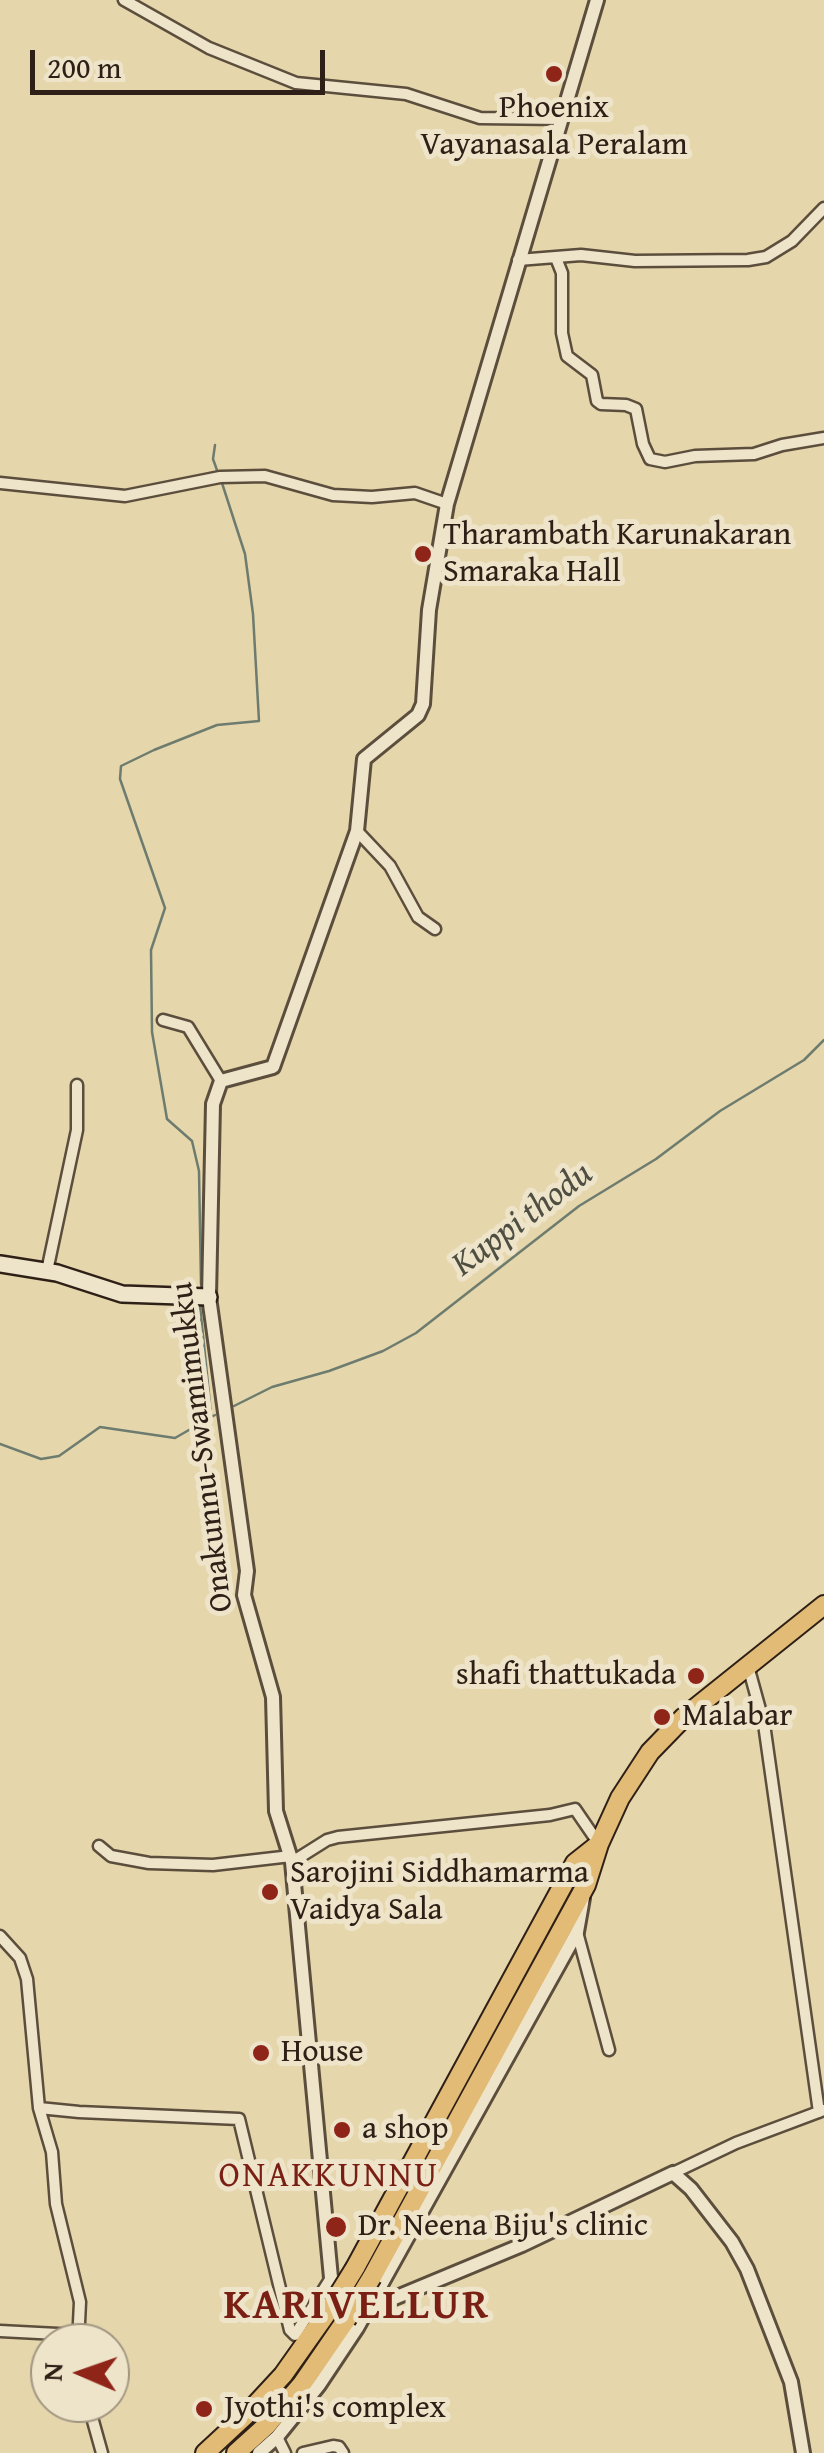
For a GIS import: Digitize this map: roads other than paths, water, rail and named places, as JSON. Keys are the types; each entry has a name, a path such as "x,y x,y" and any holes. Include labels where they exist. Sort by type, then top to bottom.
{"highway":[{"path":"206,2453 282,2375 328,2310 363,2272 586,1885 620,1798 650,1752 684,1717 824,1605"},
{"path":"236,2453 267,2425 302,2384 346,2320 363,2272 575,1862 599,1844"}],"main road":[{"path":"0,1264 47,1271 122,1294 209,1296"}],"street":[{"path":"124,0 209,48 296,83 406,94 480,118 561,119"},
{"path":"163,1020 188,1026 221,1080 273,1067 357,831 364,760 418,715 424,704 429,610 447,504 596,0"},
{"path":"518,260 581,256 636,260 766,257 792,240 824,208"},
{"path":"556,258 562,273 562,333 567,356 592,375 598,401 636,409 650,458 665,462 695,456 754,454 782,444 824,438"},
{"path":"0,484 125,496 220,477 265,476 333,495 372,497 415,492 447,504"},
{"path":"357,831 390,866 418,918 436,929"},
{"name":"Onakunnu-Swamimukku","path":"221,1080 213,1104 209,1296 247,1572 244,1595 273,1698 276,1811 292,1859 331,2278"},
{"path":"47,1271 77,1130 77,1085"},
{"path":"368,2309 522,2245 736,2143 822,2111 764,1724 748,1666"},
{"path":"99,1846 110,1856 149,1863 213,1865 292,1859 338,1837 550,1815 575,1809 599,1844"},
{"path":"259,2453 277,2437 319,2384 368,2309 577,1932 586,1885"},
{"path":"577,1932 609,2050"},
{"path":"0,1936 20,1958 27,1980 39,2108 52,2152 56,2204 80,2302 78,2323"},
{"path":"39,2108 239,2118 290,2330 295,2335 331,2278 368,2309"},
{"path":"673,2173 692,2189 748,2270 791,2382 803,2453"},
{"path":"0,2331 30,2334"},
{"path":"94,2423 102,2453"},
{"path":"277,2437 285,2453"},
{"path":"303,2453 333,2446 343,2453"}],"waterway":[{"path":"215,445 213,459 218,473"},
{"path":"201,1284 199,1171 192,1141 167,1119 152,1032 151,950 165,908 120,779 121,766 154,750 217,725 259,721 245,554 221,480"},
{"name":"Kuppi thodu","path":"234,1406 272,1387 383,1351 416,1333 579,1206 804,1060 824,1040"},
{"path":"200,1306 211,1414"},
{"path":"0,1444 41,1459 59,1456 100,1427 175,1438 215,1415"}],"place":[{"name":"Phoenix Vayanasala Peralam","path":"554,74"},
{"name":"Tharambath Karunakaran Smaraka Hall","path":"423,554"},
{"name":"shafi thattukada","path":"696,1676"},
{"name":"Malabar","path":"662,1717"},
{"name":"Sarojini Siddhamarma Vaidya Sala","path":"270,1892"},
{"name":"House","path":"261,2053"},
{"name":"a shop","path":"342,2130"},
{"name":"Dr. Neena Biju's clinic","path":"336,2227"},
{"name":"Jyothi's complex","path":"204,2409"}],"district":[{"name":"ONAKKUNNU","path":"329,2177"},
{"name":"KARIVELLUR","path":"357,2307"}]}
